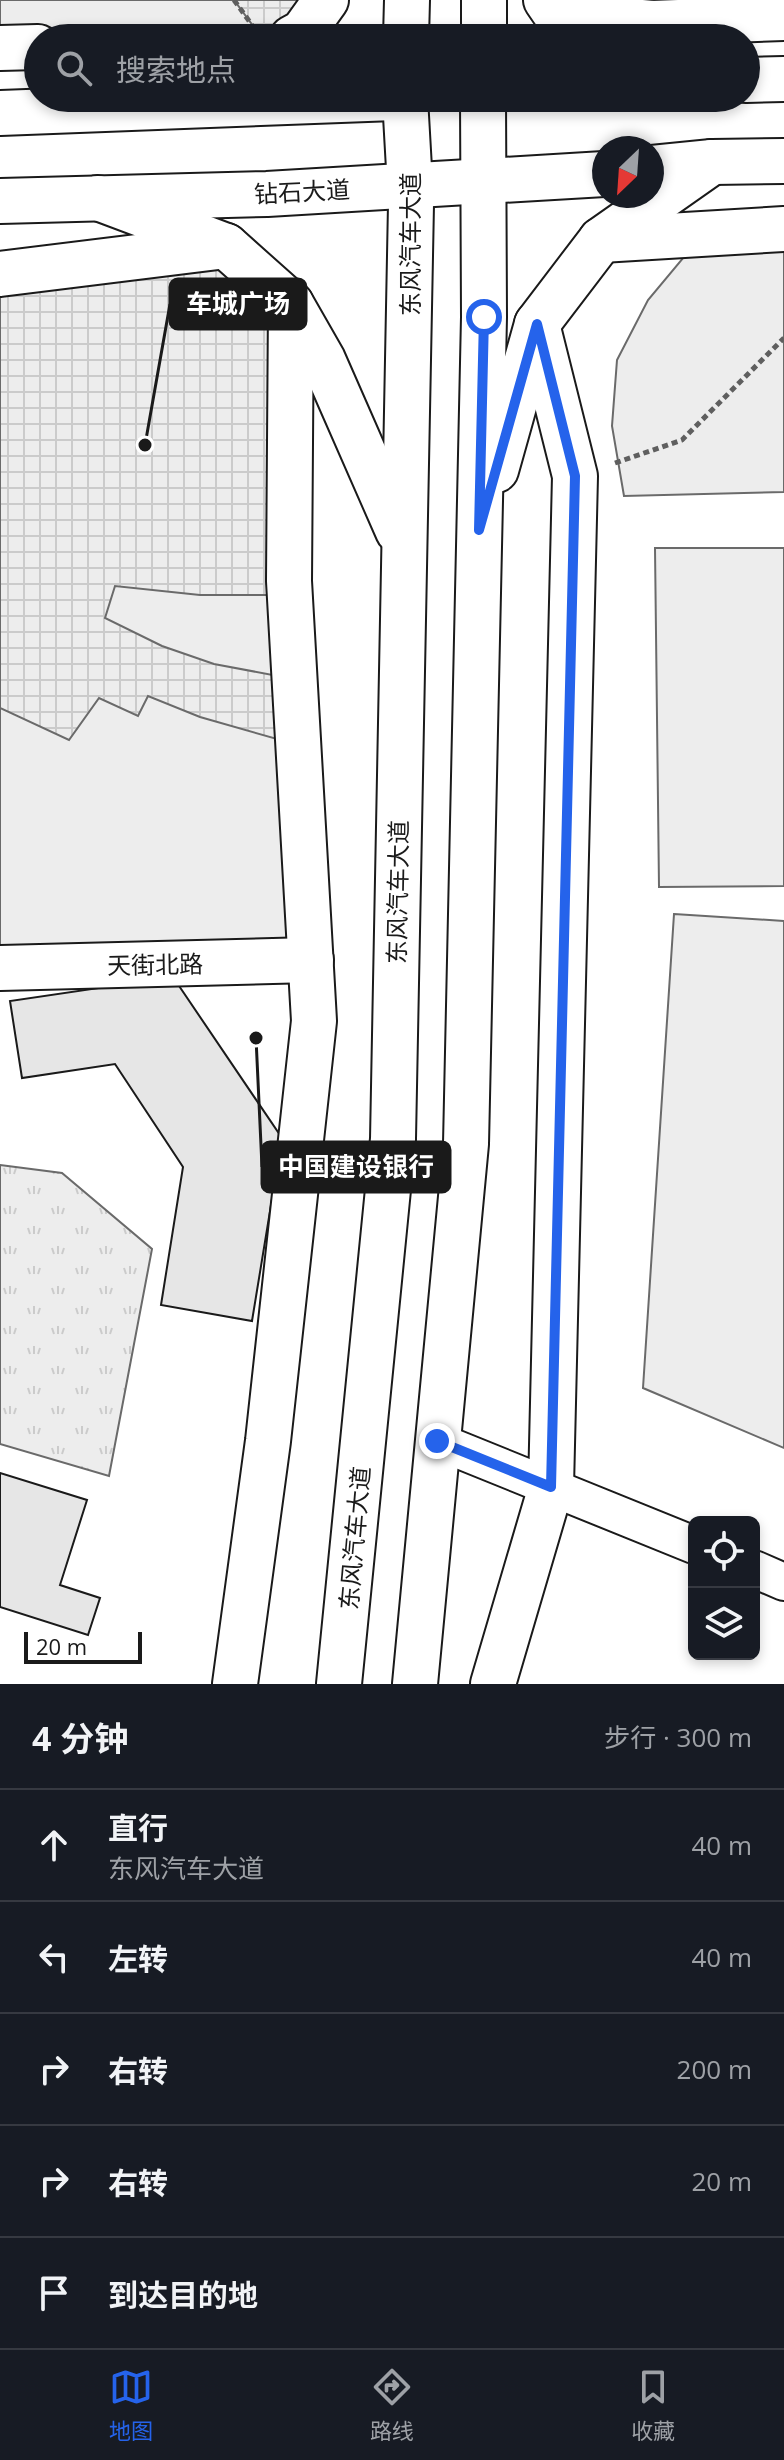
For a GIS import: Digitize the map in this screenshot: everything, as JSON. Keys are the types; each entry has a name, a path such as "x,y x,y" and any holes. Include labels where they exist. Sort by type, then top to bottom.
{"main road":[{"path":"406,24 407,0"},
{"path":"484,0 484,24"},
{"path":"546,0 562,24"},
{"path":"557,0 590,17 652,23 784,18"},
{"path":"0,48 24,47"},
{"path":"760,80 784,79"},
{"path":"0,113 24,112"},
{"name":"东风汽车大道","path":"339,1684 393,1139 411,183 406,112"},
{"path":"415,1684 466,1144 479,530 483,112"},
{"path":"664,167 712,162 784,161"},
{"path":"479,530 537,324 601,240 712,162"},
{"name":"钻石大道","path":"0,201 92,196 267,194 411,183 592,175"},
{"path":"92,196 226,246 291,304 323,360 404,546"},
{"path":"601,240 784,229"},
{"path":"0,274 226,246"},
{"path":"235,1684 268,1441 314,1021 289,581 291,304"},
{"path":"493,1684 551,1487 575,476 537,324"},
{"name":"天街北路","path":"0,968 311,960"}],"street":[{"path":"437,1441 688,1543"},
{"path":"760,1572 784,1582"}],"path":[{"path":"234,0 281,24"},
{"path":"575,476 682,440 784,338"}],"green space":[{"path":"0,1165 62,1173 152,1249 109,1476 0,1444"}],"shaded area":[{"path":"0,0 326,0 291,24 24,24 24,34 0,33"},
{"path":"234,0 326,0 291,24 252,24"},
{"path":"704,233 784,237 784,492 624,496 612,426 617,360 648,300"},
{"path":"226,246 291,304 290,595 200,595 115,586 105,618 162,646 214,664 294,679 298,745 200,717 148,696 138,716 99,698 69,740 0,708 0,274"},
{"path":"0,274 291,304 311,960 0,968"},
{"path":"655,548 784,548 784,886 659,887"},
{"path":"674,914 784,921 784,1448 643,1388"}],"building":[{"path":"173,977 282,1138 252,1321 161,1305 183,1167 115,1064 22,1078 10,1001"},
{"path":"0,1473 87,1500 60,1585 100,1598 88,1635 0,1607"}],"place":[{"name":"车城广场","path":"145,445"},
{"name":"中国建设银行","path":"256,1038"}],"route":[{"path":"437,1441 551,1487 575,476 537,324 479,530 484,317"}]}
